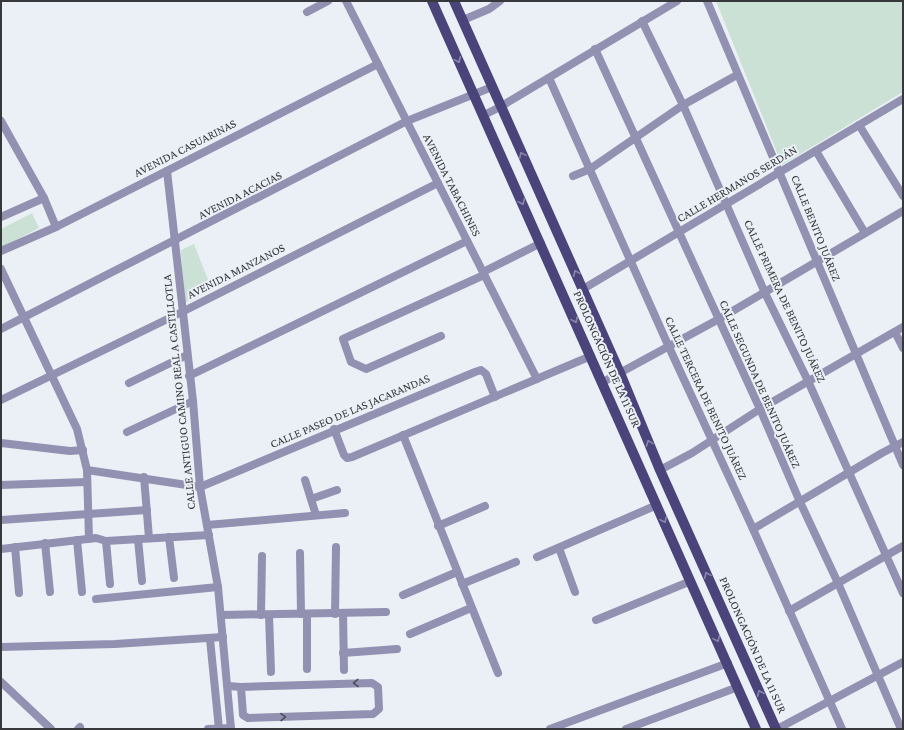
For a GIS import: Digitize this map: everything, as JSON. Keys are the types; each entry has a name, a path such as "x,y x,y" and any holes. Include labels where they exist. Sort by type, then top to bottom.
{"main road":[{"name":"PROLONGACIÓN DE LA 11 SUR","path":"432,1 603,382 756,729"},
{"name":"PROLONGACIÓN DE LA 11 SUR","path":"454,1 620,373 660,470 777,729"}],"street":[{"path":"307,12 328,1"},
{"name":"AVENIDA TABACHINES","path":"346,1 537,379"},
{"path":"463,20 489,9 500,1"},
{"path":"484,115 500,107 677,1"},
{"name":"CALLE BENITO JUÁREZ","path":"707,1 737,75 780,172 816,264 856,353 903,465"},
{"name":"CALLE PRIMERA DE BENITO JUÁREZ","path":"642,21 683,105 728,204 765,293 808,381 903,593"},
{"name":"CALLE SEGUNDA DE BENITO JUÁREZ","path":"595,49 760,409 902,729"},
{"name":"AVENIDA CASUARINAS","path":"1,251 56,226 378,64"},
{"path":"573,176 590,169 683,105 737,75"},
{"name":"CALLE TERCERA DE BENITO JUÁREZ","path":"549,78 842,729"},
{"name":"AVENIDA ACACIAS","path":"1,330 407,122 492,87"},
{"name":"CALLE HERMANOS SERDÁN","path":"583,290 903,99"},
{"path":"1,121 44,198 56,226"},
{"path":"859,125 903,196"},
{"path":"816,151 865,233"},
{"name":"CALLE ANTIGUO CAMINO REAL A CASTILLOTLA","path":"168,170 174,242 193,401 200,487 222,615 231,728"},
{"name":"AVENIDA MANZANOS","path":"1,400 182,312 438,183"},
{"path":"1,216 44,198"},
{"path":"603,382 816,264 903,211"},
{"path":"189,376 467,241"},
{"path":"441,336 366,369 352,362 343,337 484,273 541,243"},
{"path":"1,270 77,429 87,470 89,539"},
{"path":"660,470 712,440 760,409 903,327"},
{"path":"895,332 903,348"},
{"path":"129,383 187,356"},
{"path":"334,429 344,455 347,458 591,356"},
{"name":"CALLE PASEO DE LAS JACARANDAS","path":"200,487 334,429 481,370 486,374 495,397"},
{"path":"127,432 193,401"},
{"path":"403,435 438,526 498,673"},
{"path":"753,529 903,442"},
{"path":"1,443 70,451 83,450"},
{"path":"87,470 200,487"},
{"path":"144,478 149,538"},
{"path":"305,480 316,515"},
{"path":"1,485 87,482"},
{"path":"311,499 337,490"},
{"path":"536,557 657,505"},
{"path":"438,526 485,506"},
{"path":"1,520 147,510"},
{"path":"207,525 345,513"},
{"path":"1,549 96,538 106,541 209,535"},
{"path":"169,537 174,578"},
{"path":"138,539 142,580"},
{"path":"77,540 82,592"},
{"path":"106,541 110,584"},
{"path":"45,543 50,592"},
{"path":"789,611 903,546"},
{"path":"15,547 19,593"},
{"path":"336,547 339,613 344,653 344,670"},
{"path":"559,548 575,592"},
{"path":"300,553 307,669"},
{"path":"262,556 265,615 271,672"},
{"path":"462,584 516,562"},
{"path":"403,595 457,572"},
{"path":"596,620 690,581"},
{"path":"96,599 218,587"},
{"path":"410,634 471,608"},
{"path":"222,615 386,612"},
{"path":"1,647 122,643 210,639 223,637"},
{"path":"210,639 219,729"},
{"path":"344,653 397,649"},
{"path":"777,729 903,662"},
{"path":"550,729 728,663"},
{"path":"1,682 51,729"},
{"path":"228,686 241,687 372,682 378,687 379,709 373,714 248,718 243,715 241,687"},
{"path":"626,729 738,686"},
{"path":"208,729 231,728"}],"green space":[{"path":"716,1 903,1 903,92 782,165"},
{"path":"32,213 39,228 1,248 1,229"},
{"path":"194,244 212,290 184,303 181,250"}]}
